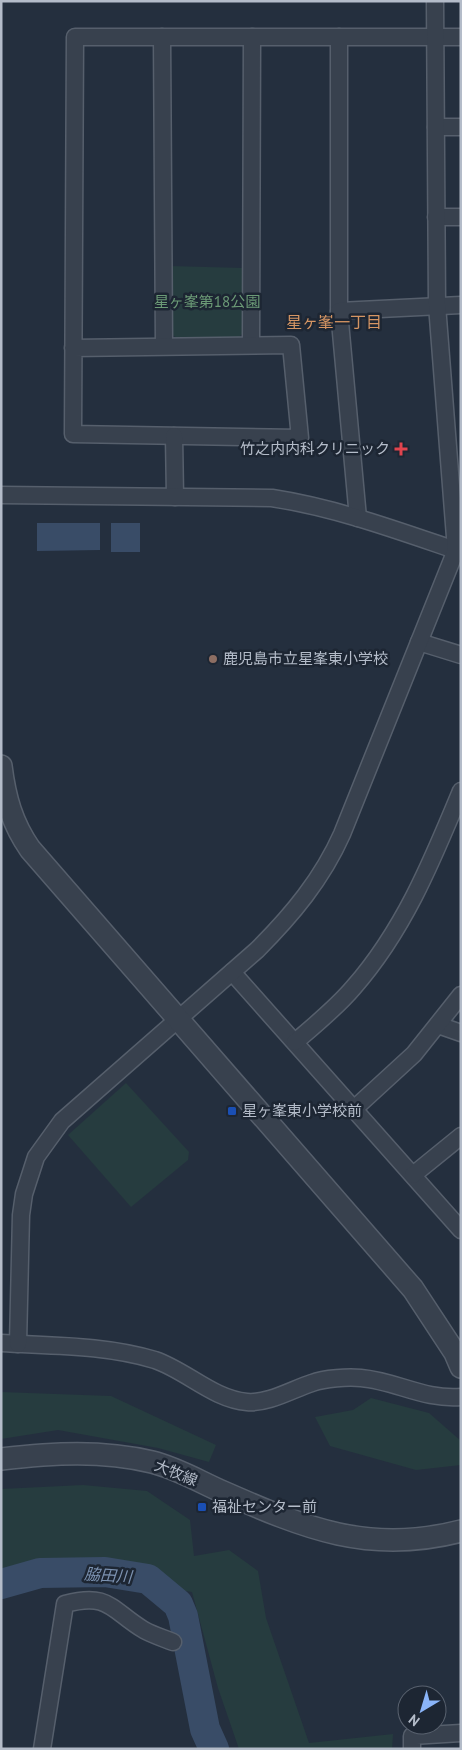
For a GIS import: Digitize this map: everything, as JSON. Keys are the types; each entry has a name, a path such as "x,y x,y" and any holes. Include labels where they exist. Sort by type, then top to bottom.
{"street":[{"path":"435,1 437,305 454,450 458,551 330,860 282,925 232,972 62,1121 36,1157 24,1194 20,1215 9,1343 99,1348 155,1360 180,1370 233,1400 250,1403 268,1399 315,1382 361,1378 442,1398 461,1397"},
{"path":"73,348 291,345 300,438 72,434 75,37 461,37"},
{"path":"162,37 164,346"},
{"path":"251,345 252,37"},
{"path":"339,37 339,311 358,518"},
{"path":"436,127 461,127"},
{"path":"436,217 461,217"},
{"path":"339,311 461,305"},
{"path":"174,436 175,496"},
{"path":"1,495 272,498 305,504 358,518 458,551"},
{"path":"419,642 461,655"},
{"path":"1,766 6,804 18,831 30,849 413,1289 455,1353 461,1367"},
{"path":"295,1042 352,989 389,942 431,864 461,792"},
{"path":"232,972 461,1230"},
{"path":"354,1109 397,1071 438,1025 461,995"},
{"path":"438,1025 461,1033"},
{"path":"413,1175 461,1136"},
{"name":"大牧線","path":"1,1459 79,1453 105,1454 154,1463 296,1523 361,1540 428,1538 461,1531"},
{"path":"42,1749 65,1604 80,1600 104,1602 145,1630 173,1642"},
{"path":"412,1749 412,1736 461,1733"}],"green space":[{"name":"星ヶ峯第18公園","path":"169,266 244,268 243,333 239,337 178,339 170,333"},
{"path":"126,1083 189,1152 188,1160 131,1207 68,1135"},
{"path":"1,1392 111,1396 216,1445 209,1462 158,1448 58,1430 1,1439"},
{"path":"371,1398 429,1413 461,1441 461,1465 416,1470 330,1446 315,1417 353,1410"},
{"path":"83,1485 147,1491 190,1520 194,1556 229,1550 258,1571 266,1618 309,1743 393,1734 392,1749 239,1749 218,1688 192,1592 55,1573 1,1594 1,1489"}],"water":[{"path":"37,523 100,523 100,550 37,551"},
{"path":"111,523 140,523 140,552 111,552"}],"waterway":[{"name":"脇田川","path":"1,1584 40,1573 105,1572 148,1579 178,1604 183,1616 205,1729 214,1749"}],"place":[{"name":"竹之内内科クリニック","path":"401,449"},
{"name":"鹿児島市立星峯東小学校","path":"213,659"},
{"name":"星ヶ峯東小学校前","path":"232,1111"},
{"name":"福祉センター前","path":"202,1507"}],"district":[{"name":"星ヶ峯一丁目","path":"334,322"}]}
